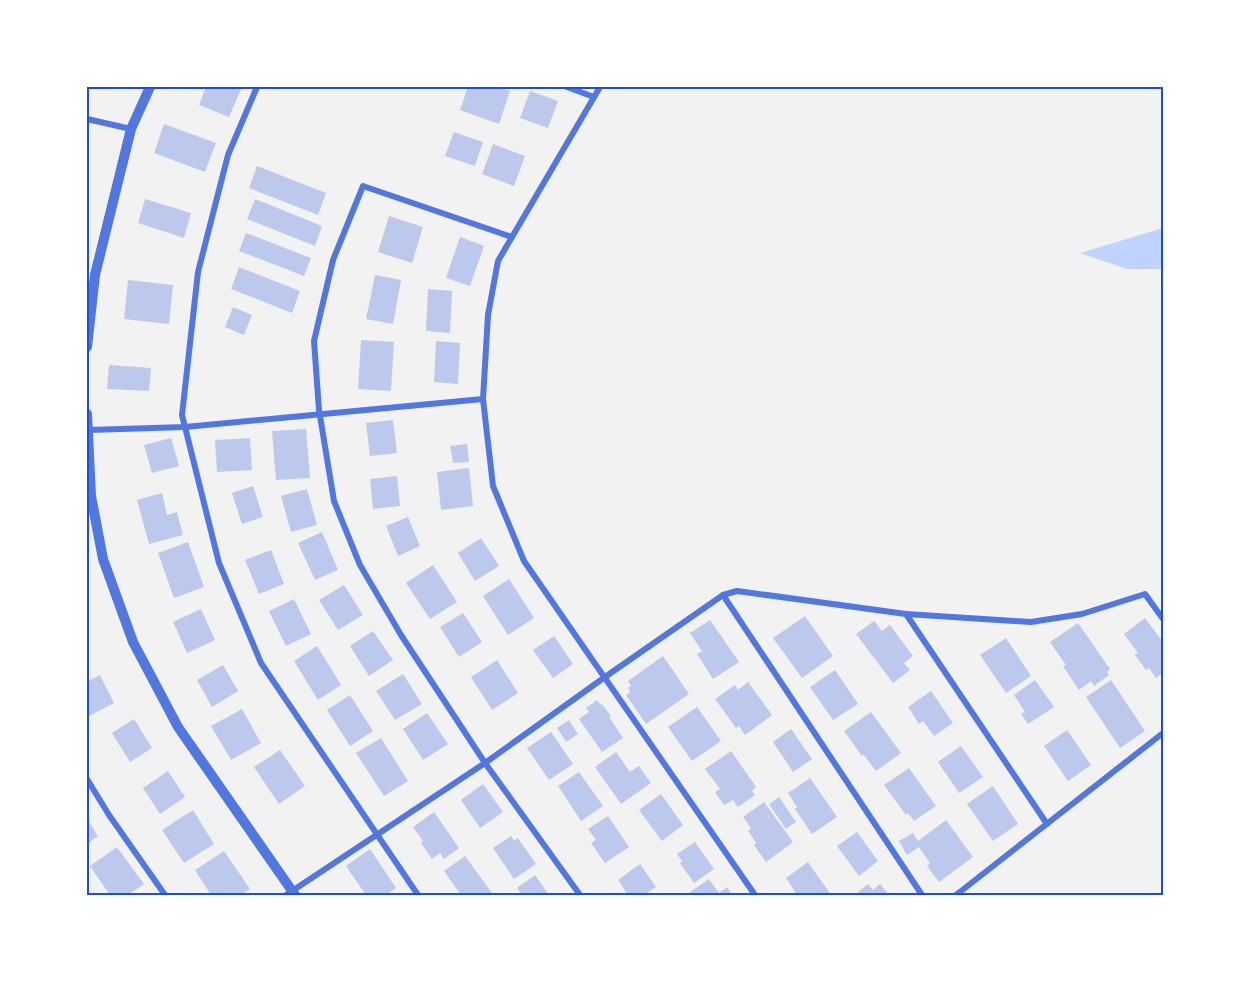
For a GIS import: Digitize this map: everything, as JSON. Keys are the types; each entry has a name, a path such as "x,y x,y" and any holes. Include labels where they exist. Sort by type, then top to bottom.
{"street":[{"path":"87,347 95,275 131,129 150,87"},
{"path":"257,87 228,155 198,272 182,415 219,564 261,663 418,895"},
{"path":"567,87 594,97"},
{"path":"600,87 498,261 488,315 483,399 493,486 524,561 755,895"},
{"path":"87,119 131,129"},
{"path":"512,237 363,186 333,260 314,341 320,414 334,501 360,565 401,635 485,763 580,895"},
{"path":"87,430 185,427 483,399"},
{"path":"87,414 91,496 103,559 133,642 178,727 291,894 485,763 723,595 737,591 906,614 1031,622 1082,614 1145,594 1163,619"},
{"path":"723,595 922,895"},
{"path":"906,614 1047,824"},
{"path":"956,895 1163,734"},
{"path":"87,779 165,895"}],"water":[{"path":"1163,228 1163,269 1127,269 1080,253"}],"building":[{"path":"206,87 242,87 229,117 199,105"},
{"path":"468,87 498,87 510,91 499,124 460,110"},
{"path":"530,91 558,101 548,128 520,118"},
{"path":"164,124 216,143 205,172 154,153"},
{"path":"454,132 483,142 475,166 445,156"},
{"path":"493,144 525,156 514,186 482,174"},
{"path":"257,166 326,193 318,215 249,188"},
{"path":"145,199 191,213 184,238 138,223"},
{"path":"255,199 322,226 315,246 247,219"},
{"path":"389,216 423,227 412,263 378,252"},
{"path":"246,233 311,258 304,276 239,251"},
{"path":"460,237 484,246 470,286 446,278"},
{"path":"239,267 300,291 292,313 231,289"},
{"path":"375,275 401,280 393,324 366,319"},
{"path":"128,280 173,285 169,324 124,319"},
{"path":"428,289 452,291 450,333 426,331"},
{"path":"233,307 252,315 244,335 225,327"},
{"path":"361,340 394,342 391,391 358,389"},
{"path":"436,341 460,343 458,384 434,382"},
{"path":"109,365 151,368 149,391 107,389"},
{"path":"393,420 397,453 370,456 366,423"},
{"path":"306,429 310,478 276,480 272,431"},
{"path":"171,438 179,466 152,473 144,445"},
{"path":"250,438 252,470 217,472 215,440"},
{"path":"467,444 469,462 453,463 450,446"},
{"path":"469,468 473,506 441,510 437,472"},
{"path":"397,476 400,506 373,509 370,479"},
{"path":"253,486 263,517 242,524 232,493"},
{"path":"307,489 317,525 291,532 281,496"},
{"path":"162,493 167,515 177,512 183,535 149,544 137,500"},
{"path":"408,517 420,546 398,556 386,526"},
{"path":"322,532 338,570 315,580 298,543"},
{"path":"481,538 499,566 475,581 458,553"},
{"path":"188,542 204,587 174,598 158,553"},
{"path":"271,550 284,584 259,594 245,560"},
{"path":"433,565 457,602 430,619 406,583"},
{"path":"509,579 534,618 508,635 483,596"},
{"path":"344,585 363,615 338,630 319,600"},
{"path":"294,599 311,634 286,646 269,611"},
{"path":"201,609 215,640 187,653 173,622"},
{"path":"463,613 482,642 459,657 440,627"},
{"path":"805,616 833,656 802,678 773,638"},
{"path":"1145,618 1163,642 1163,673 1156,678 1149,668 1146,670 1135,655 1138,653 1124,634"},
{"path":"710,620 739,662 713,679 697,654 702,651 690,633"},
{"path":"874,621 882,631 890,625 913,656 904,663 910,670 893,683 856,634"},
{"path":"1078,623 1110,669 1107,672 1109,675 1094,686 1091,681 1079,690 1063,666 1066,665 1050,642"},
{"path":"373,631 393,660 369,676 350,646"},
{"path":"554,636 573,664 553,678 533,650"},
{"path":"1006,638 1031,676 1006,693 980,655"},
{"path":"317,646 341,685 318,700 294,661"},
{"path":"663,656 689,694 646,724 626,695 630,692 628,688 631,686 628,681"},
{"path":"497,660 518,693 492,710 471,677"},
{"path":"223,665 238,691 212,707 197,680"},
{"path":"835,670 858,704 833,720 810,687"},
{"path":"403,674 422,704 395,720 376,691"},
{"path":"100,675 114,703 87,717 87,682"},
{"path":"1035,680 1054,707 1028,724 1021,714 1025,712 1014,695"},
{"path":"1111,680 1145,731 1120,748 1086,697"},
{"path":"748,682 772,715 745,735 739,726 736,728 715,699 735,685 738,690"},
{"path":"931,691 953,723 934,736 923,721 919,724 908,707"},
{"path":"350,695 373,731 350,746 327,710"},
{"path":"597,700 611,716 609,717 623,738 602,752 579,719 589,712 586,708"},
{"path":"697,707 721,741 692,761 668,727"},
{"path":"242,709 261,743 231,760 211,726"},
{"path":"871,712 901,753 876,771 844,731"},
{"path":"427,713 448,744 423,760 403,729"},
{"path":"134,719 152,748 130,762 112,733"},
{"path":"569,720 578,734 566,742 557,728"},
{"path":"791,729 812,759 793,772 773,742"},
{"path":"1067,730 1091,765 1068,781 1044,746"},
{"path":"551,732 573,764 549,780 527,748"},
{"path":"381,738 408,781 384,796 356,753"},
{"path":"961,746 983,777 959,793 938,762"},
{"path":"280,750 305,786 279,804 254,767"},
{"path":"731,751 756,787 752,791 755,795 738,807 733,800 724,805 715,792 720,789 705,769"},
{"path":"616,752 630,772 639,766 651,783 621,804 595,767"},
{"path":"909,768 936,806 914,821 908,813 906,815 884,785"},
{"path":"168,771 185,797 160,814 143,788"},
{"path":"579,772 603,806 581,821 558,786"},
{"path":"810,778 837,817 812,834 795,809 797,807 788,793"},
{"path":"483,784 503,812 480,828 461,800"},
{"path":"993,786 1018,824 993,841 967,804"},
{"path":"661,794 683,825 662,841 639,810"},
{"path":"779,797 796,822 786,829 769,804"},
{"path":"764,802 793,842 766,862 754,845 756,843 748,831 751,828 743,817"},
{"path":"193,810 214,844 184,863 162,830"},
{"path":"434,812 459,848 444,859 440,853 432,859 413,827"},
{"path":"608,816 629,847 605,863 591,843 596,840 588,829"},
{"path":"87,819 98,836 87,844"},
{"path":"946,820 973,857 939,882 927,866 930,863 919,847 907,855 899,841 913,833 918,841"},
{"path":"857,832 878,861 859,876 837,846"},
{"path":"511,836 514,841 518,838 536,864 514,879 493,848"},
{"path":"695,842 714,869 694,883 680,863 682,861 677,854"},
{"path":"117,847 144,884 128,895 110,895 90,866"},
{"path":"370,849 396,888 386,895 366,895 346,866"},
{"path":"224,851 250,889 241,895 211,895 195,870"},
{"path":"465,856 492,893 489,895 461,895 444,871"},
{"path":"808,862 831,895 797,895 786,878"},
{"path":"640,864 656,887 644,895 628,895 618,880"},
{"path":"535,875 549,895 522,895 517,888"},
{"path":"709,879 719,893 727,887 732,895 692,895 690,892"},
{"path":"868,884 873,890 880,884 889,895 861,895 858,892"}]}
